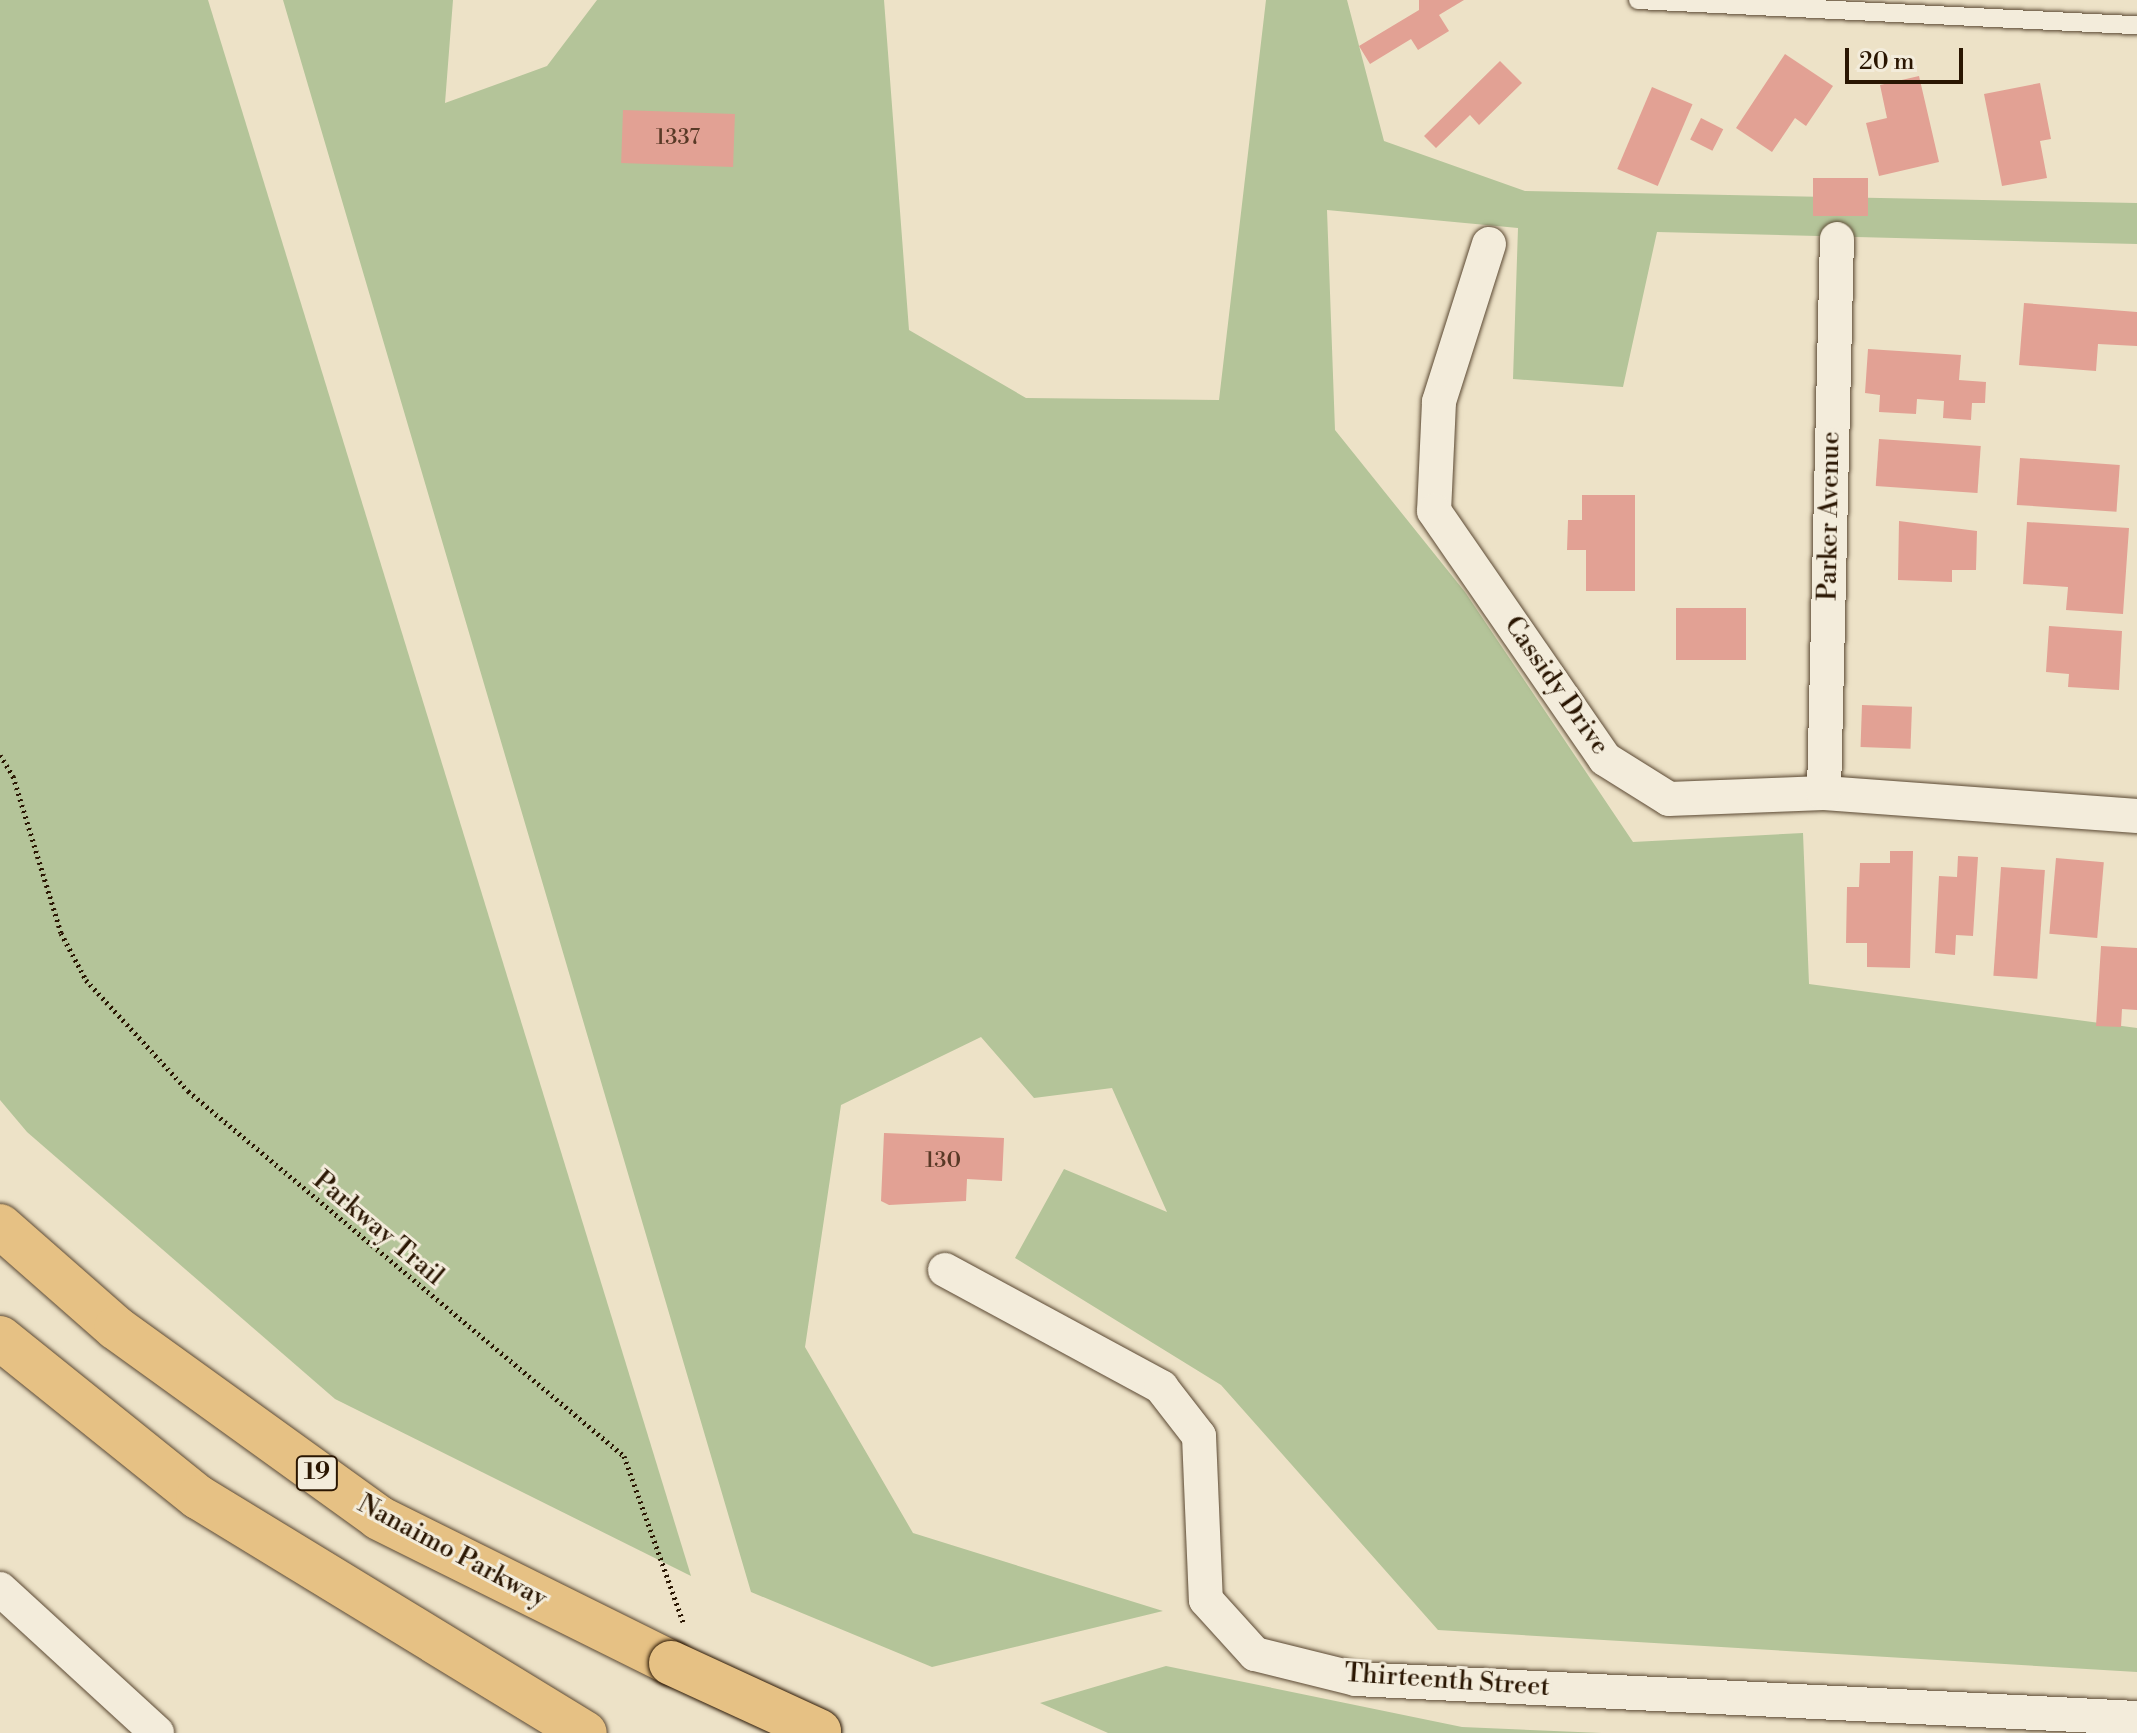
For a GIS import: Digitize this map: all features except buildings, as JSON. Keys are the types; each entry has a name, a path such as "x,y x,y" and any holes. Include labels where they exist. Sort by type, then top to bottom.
{"highway":[{"name":"Nanaimo Parkway","path":"0,1226 116,1328 379,1518 678,1646 822,1732"},
{"path":"0,1338 198,1497 585,1733"}],"street":[{"name":"Parker Avenue","path":"1824,793 1837,239"},
{"name":"Cassidy Drive","path":"1489,244 1439,402 1434,511 1605,759 1669,799 1824,793 2137,816"},
{"name":"Thirteenth Street","path":"945,1270 1161,1387 1199,1436 1206,1600 1255,1654 1356,1679 2137,1718"},
{"path":"0,1589 157,1733"}],"lane":[{"path":"1638,0 1884,8 2137,25"}],"path":[{"name":"Parkway Trail","path":"0,755 13,776 61,933 86,980 188,1091 624,1456 678,1646"}],"green space":[{"path":"0,0 208,0 691,1576 335,1399 27,1132 0,1100"},
{"path":"283,0 453,0 445,103 547,66 597,0 884,0 909,330 1026,398 1219,400 1266,0 1347,0 1384,141 1525,191 2137,203 2137,244 1657,232 1623,387 1513,379 1518,228 1327,210 1335,430 1465,592 1633,842 1803,833 1809,984 2137,1028 2137,1672 1438,1630 1221,1385 1015,1258 1064,1169 1167,1212 1112,1088 1034,1098 981,1037 841,1105 805,1347 913,1533 1163,1611 932,1667 751,1592"},
{"path":"1166,1666 1462,1727 1602,1733 1108,1733 1040,1703"}]}
